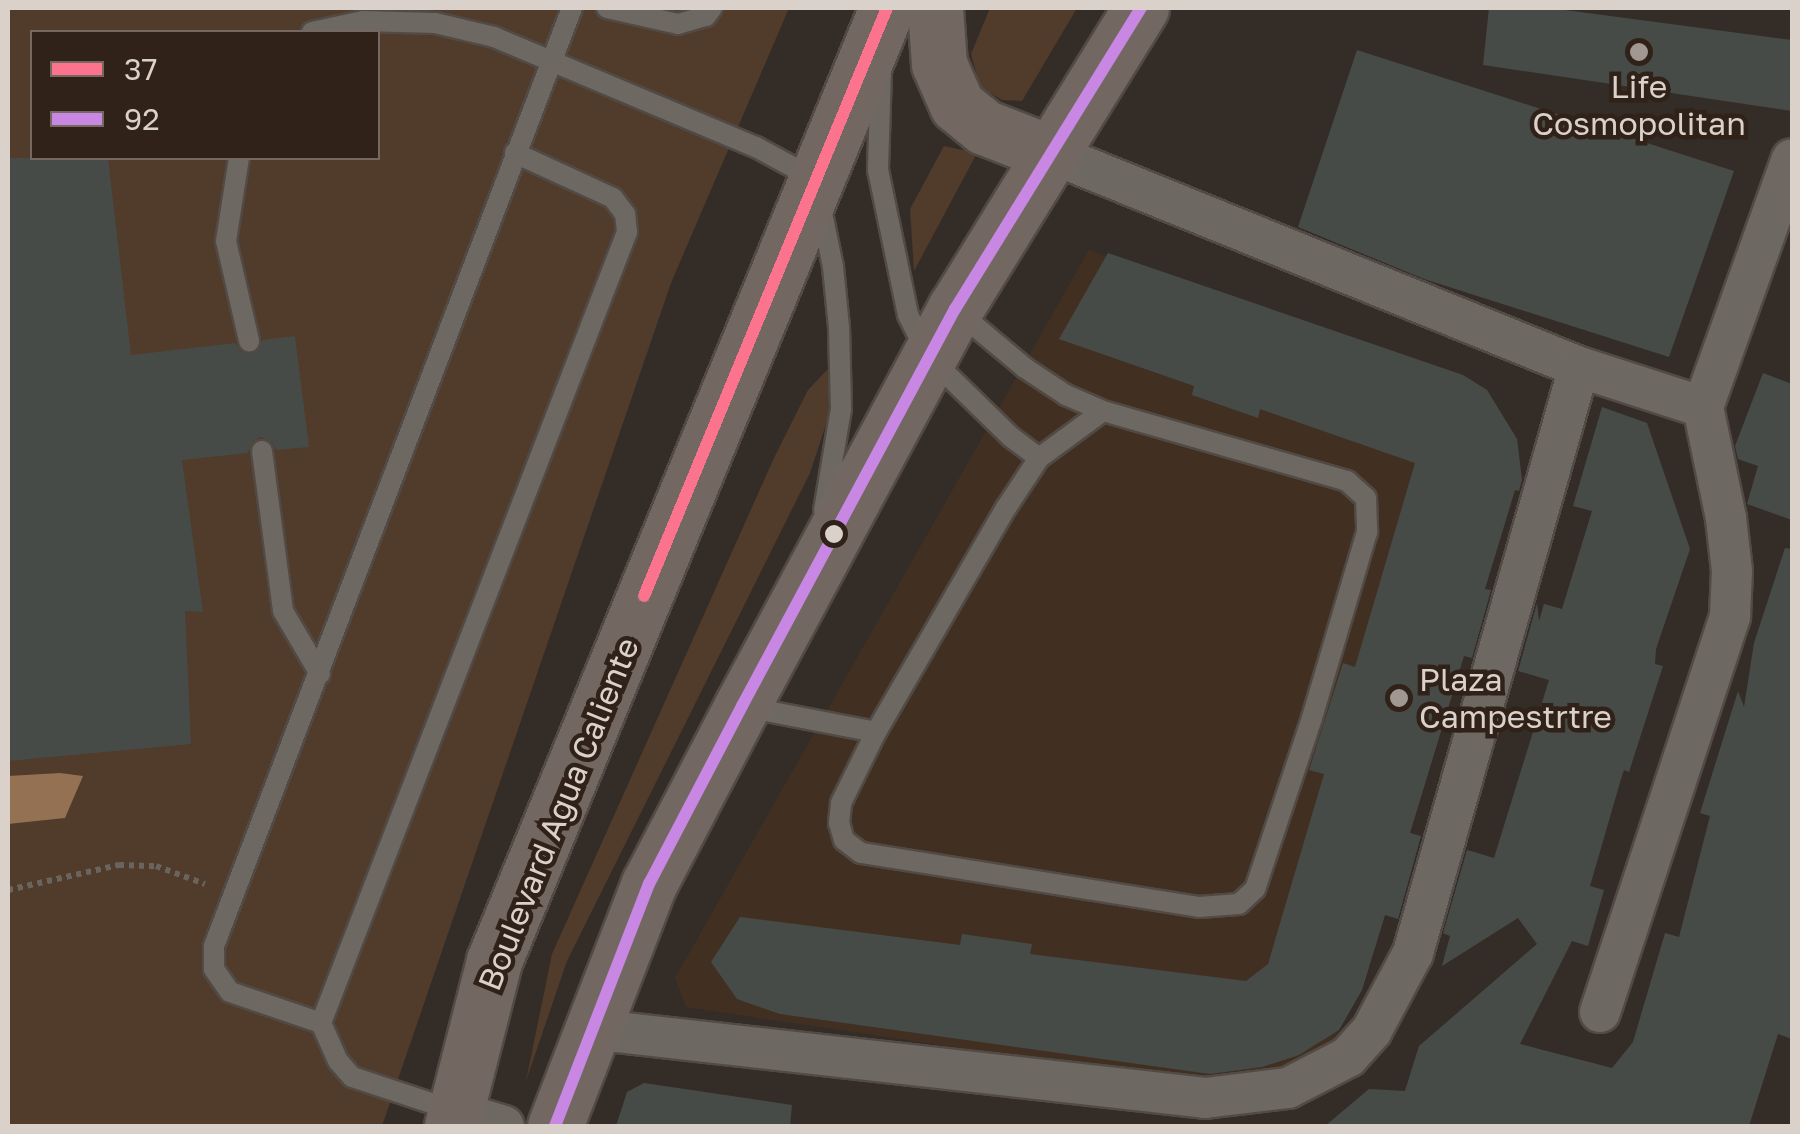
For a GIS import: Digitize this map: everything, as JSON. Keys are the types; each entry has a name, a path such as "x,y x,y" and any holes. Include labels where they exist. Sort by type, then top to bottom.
{"main road":[{"path":"935,8 939,64 957,106 984,127 1048,152"},
{"path":"556,1126 649,884 742,706 955,309 1048,152 1142,8"},
{"name":"Boulevard Agua Caliente","path":"470,1121 494,961 884,14"}],"street":[{"path":"1048,152 1579,367 1704,408"},
{"path":"1600,1012 1718,665 1730,616 1732,571 1726,518 1704,408 1792,159"},
{"path":"591,1029 1206,1098 1288,1088 1348,1057 1372,1030 1413,953 1579,367"}],"lane":[{"path":"321,1023 230,992 214,968 214,946 572,8"},
{"path":"608,8 678,24 706,16 712,8"},
{"path":"884,14 878,170 908,315 929,357 1011,438 1039,458"},
{"path":"318,30 363,21 435,23 494,37 756,147 815,179 833,267 841,408 810,578"},
{"path":"470,1121 352,1077 338,1061 321,1023 626,232 625,214 614,198 515,153"},
{"path":"239,160 226,242 249,341"},
{"path":"955,309 1025,368 1066,395 1103,410 1348,481 1366,498 1367,532 1281,812 1255,889 1239,904 1218,907 861,853 844,840 839,823 841,803 876,732 1039,458 1103,410"},
{"path":"262,451 283,610 320,674"},
{"path":"742,706 876,732"}],"path":[{"path":"8,890 119,864 156,866 234,895"}],"shaded area":[{"path":"8,8 789,8 671,283 382,1126 8,1126"},
{"path":"990,8 1077,8 1022,101 1002,100 980,87 971,54"},
{"path":"944,146 977,153 914,271 910,209"},
{"path":"1089,250 1487,390 1517,439 1521,470 1362,990 1325,1054 1214,1086 686,1007 675,978"},
{"path":"828,369 830,412 810,473 567,961 526,1081 552,954 774,458 808,390"},
{"path":"8,776 83,776 65,818 8,824"}],"building":[{"name":"Life Cosmopolitan","path":"1489,8 1550,8 1792,40 1792,111 1483,65"},
{"path":"1357,50 1734,171 1669,357 1424,279 1298,227"},
{"path":"8,158 108,160 131,355 235,343 240,351 251,354 259,350 262,340 295,336 309,447 276,450 272,442 261,437 253,441 248,453 182,460 203,612 185,611 191,744 8,761"},
{"name":"Plaza Campestrtre","path":"1108,253 1463,375 1487,390 1517,439 1522,480 1519,491 1515,490 1485,589 1491,590 1472,658 1464,656 1410,833 1421,836 1398,919 1385,915 1362,990 1339,1030 1299,1055 1262,1067 1210,1074 780,1014 737,999 711,962 740,917 960,945 962,934 1032,944 1030,954 1246,981 1268,964 1324,774 1309,770 1343,663 1355,667 1415,463 1260,409 1258,418 1192,395 1194,386 1059,339"},
{"path":"1763,373 1792,384 1792,520 1747,504 1758,466 1738,459 1735,446"},
{"path":"1602,407 1647,423 1690,549 1656,649 1655,664 1663,666 1629,772 1624,770 1621,779 1590,886 1604,890 1588,946 1572,941 1520,1044 1612,1068 1633,1042 1665,933 1679,937 1710,816 1700,813 1738,691 1744,707 1754,643 1785,548 1792,549 1792,1039 1778,1034 1749,1126 1325,1126 1369,1089 1405,1091 1419,1046 1537,944 1518,918 1442,966 1450,936 1443,933 1467,850 1494,858 1549,680 1518,671 1537,603 1539,621 1544,604 1562,609 1592,511 1573,506"},
{"path":"644,1083 792,1105 790,1126 616,1126 627,1092"}],"transit line":[{"name":"37","path":"644,596 887,8"},
{"name":"92","path":"555,1126 649,884 742,706 955,309 1141,8"}],"place":[{"name":"Life Cosmopolitan","path":"1639,52"},
{"name":"Plaza Campestrtre","path":"1399,698"}]}
